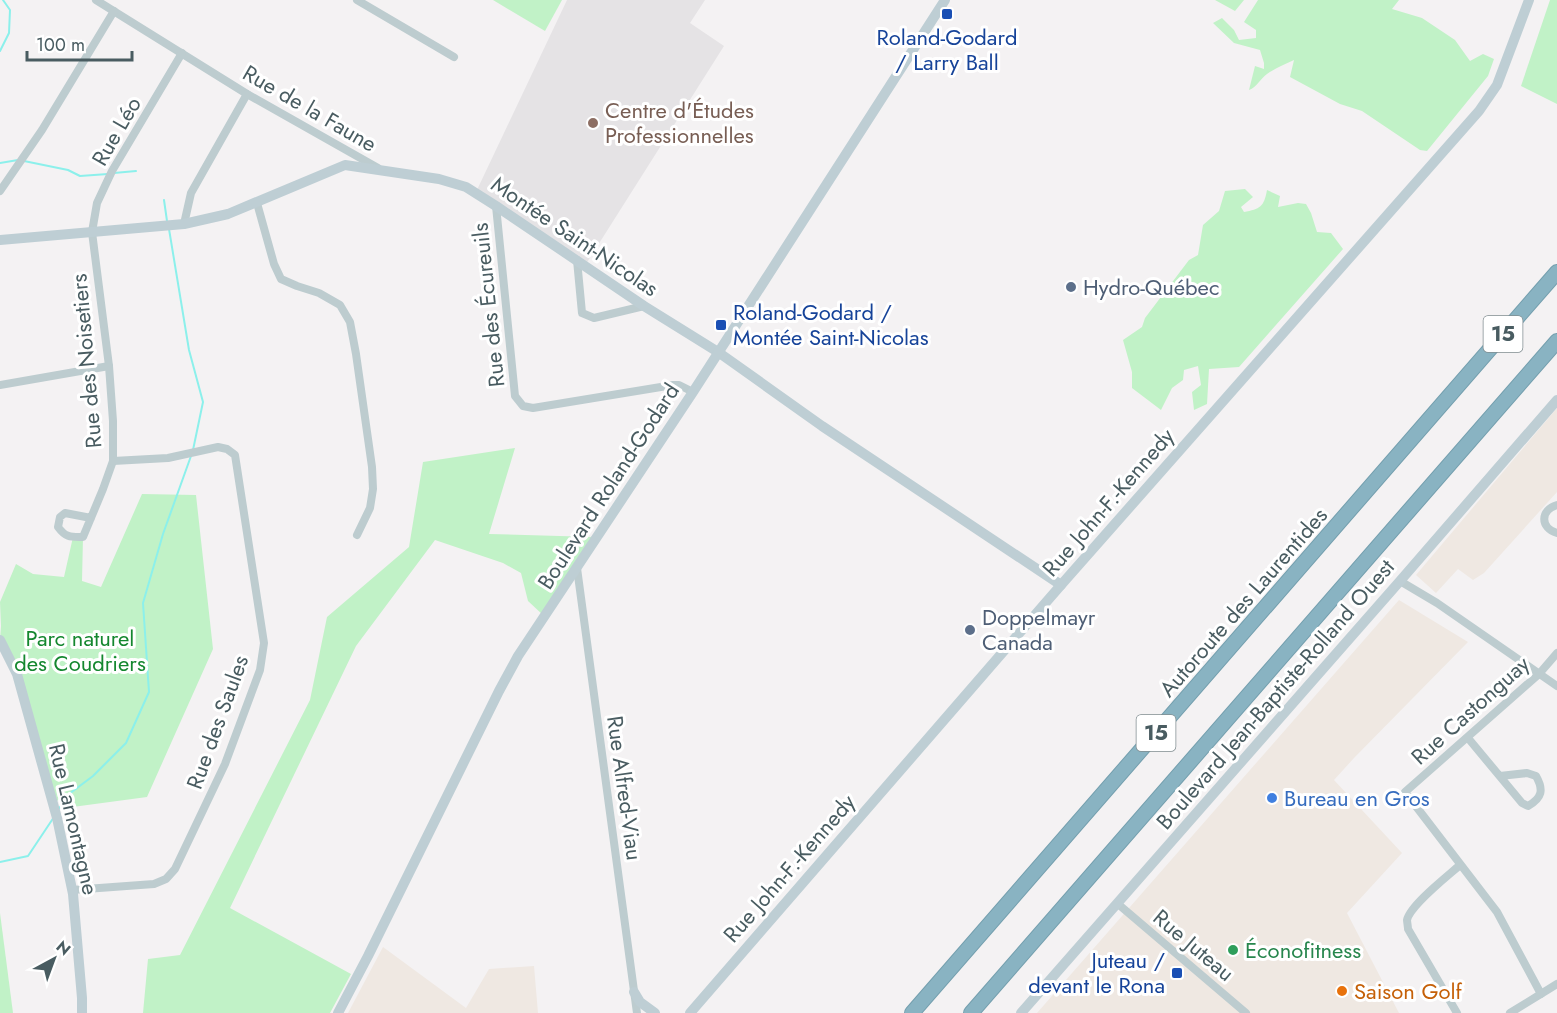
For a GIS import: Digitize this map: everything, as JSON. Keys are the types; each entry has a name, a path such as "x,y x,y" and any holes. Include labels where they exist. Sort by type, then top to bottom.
{"highway":[{"name":"Autoroute des Laurentides","path":"912,1013 1557,272"},
{"name":"15","path":"971,1013 1557,341"}],"street":[{"name":"Rue de la Faune","path":"96,0 247,94 384,171"},
{"path":"357,0 454,57"},
{"name":"Boulevard Roland-Godard","path":"338,1013 518,656 693,392 945,0"},
{"name":"Rue John-F.-Kennedy","path":"689,1012 1061,585 1479,111 1497,85 1529,0"},
{"path":"0,191 42,130 114,11"},
{"name":"Rue Léo","path":"92,232 97,203 112,171 182,53"},
{"path":"183,224 191,193 247,94"},
{"name":"Montée Saint-Nicolas","path":"0,240 183,224 228,214 345,165 439,179 466,187 718,352 822,426 1061,585"},
{"path":"257,203 274,264 281,279 320,293 340,305 350,322 373,489 370,507 357,535"},
{"name":"Rue des Écureuils","path":"496,206 515,396 523,406 533,408 673,385 679,385 693,392"},
{"name":"Rue des Noisetiers","path":"91,518 113,461 109,366 92,232"},
{"path":"577,260 582,313 594,318 645,306"},
{"path":"0,384 109,366"},
{"name":"Boulevard Jean-Baptiste-Rolland Ouest","path":"1021,1013 1557,400"},
{"name":"Rue des Saules","path":"72,890 154,884 166,879 175,869 225,764 260,670 264,643 235,455 227,449 218,447 168,458 113,461"},
{"path":"1557,505 1548,509 1544,517 1546,526 1557,533"},
{"name":"Rue Alfred-Viau","path":"577,568 637,1013"},
{"path":"1400,581 1437,603 1557,686"},
{"name":"Rue Lamontagne","path":"0,640 18,674 57,818 72,890 82,1013"},
{"name":"Rue Castonguay","path":"1460,865 1405,792 1539,674 1557,653"},
{"path":"1468,738 1522,803 1528,806 1536,802 1541,792 1541,784 1536,776 1527,773 1500,776"},
{"path":"1457,1013 1408,929 1407,920 1411,912 1434,886 1460,865 1497,912 1540,994"},
{"name":"Rue Juteau","path":"1118,904 1246,1013"},
{"path":"1510,1013 1557,984"},
{"path":"634,992 640,1002 655,1013"}],"shaded area":[{"name":"Centre d'Études Professionnelles","path":"567,0 705,0 690,23 724,46 586,264 476,192"},
{"path":"1557,408 1557,492 1484,573 1473,580 1458,569 1436,593 1416,575"},
{"path":"1399,600 1468,642 1334,780 1402,853 1347,913 1399,1013 1037,1013"},
{"path":"383,947 466,1008 489,969 534,966 538,1013 348,1013"}],"green space":[{"path":"493,0 562,0 545,31"},
{"path":"1215,0 1244,0 1235,11"},
{"path":"1258,0 1399,0 1392,9 1422,18 1455,40 1470,61 1483,54 1494,59 1488,76 1427,151 1420,150 1362,111 1340,104 1290,77 1294,60 1267,74 1249,90 1255,66 1264,69 1260,50 1234,43 1213,23 1222,18 1234,30 1239,40 1256,38 1256,30 1244,22"},
{"path":"1550,0 1557,0 1557,104 1521,86"},
{"path":"1245,189 1253,197 1241,207 1244,212 1260,206 1267,190 1280,196 1278,207 1298,203 1306,204 1317,232 1331,233 1343,249 1239,367 1209,369 1207,404 1194,410 1192,392 1201,385 1198,366 1184,370 1183,380 1172,388 1161,410 1132,388 1132,372 1123,340 1142,327 1145,318 1189,260 1198,255 1203,225 1219,211 1225,191"},
{"path":"515,448 489,534 594,537 543,615 528,601 521,573 503,563 435,540 356,646 230,908 351,974 330,1013 143,1013 148,959 180,955 310,700 327,617 409,547 423,462"},
{"name":"Parc naturel des Coudriers","path":"142,494 196,495 213,649 147,797 65,808 62,798 53,803 17,674 0,640 0,602 16,564 33,574 64,577 73,537 83,537 82,581 101,587"},
{"path":"0,913 13,1013 0,1013"}],"waterway":[{"path":"0,51 9,33 10,10 3,0"},
{"path":"0,163 18,160"},
{"path":"24,161 68,170 80,176 108,174"},
{"path":"114,173 136,171"},
{"path":"164,200 167,221"},
{"path":"169,229 189,350 203,402 193,450"},
{"path":"58,810 69,794 93,776 126,743 149,692 143,603 163,534 191,456"},
{"path":"0,862 28,856 54,817"}],"place":[{"name":"Roland-Godard / Larry Ball","path":"947,14"},
{"name":"Centre d'Études Professionnelles","path":"593,123"},
{"name":"Hydro-Québec","path":"1071,287"},
{"name":"Roland-Godard / Montée Saint-Nicolas","path":"721,325"},
{"name":"Doppelmayr Canada","path":"970,630"},
{"name":"Bureau en Gros","path":"1272,798"},
{"name":"Éconofitness","path":"1233,950"},
{"name":"Juteau / devant le Rona","path":"1177,973"},
{"name":"Saison Golf","path":"1342,991"}]}
